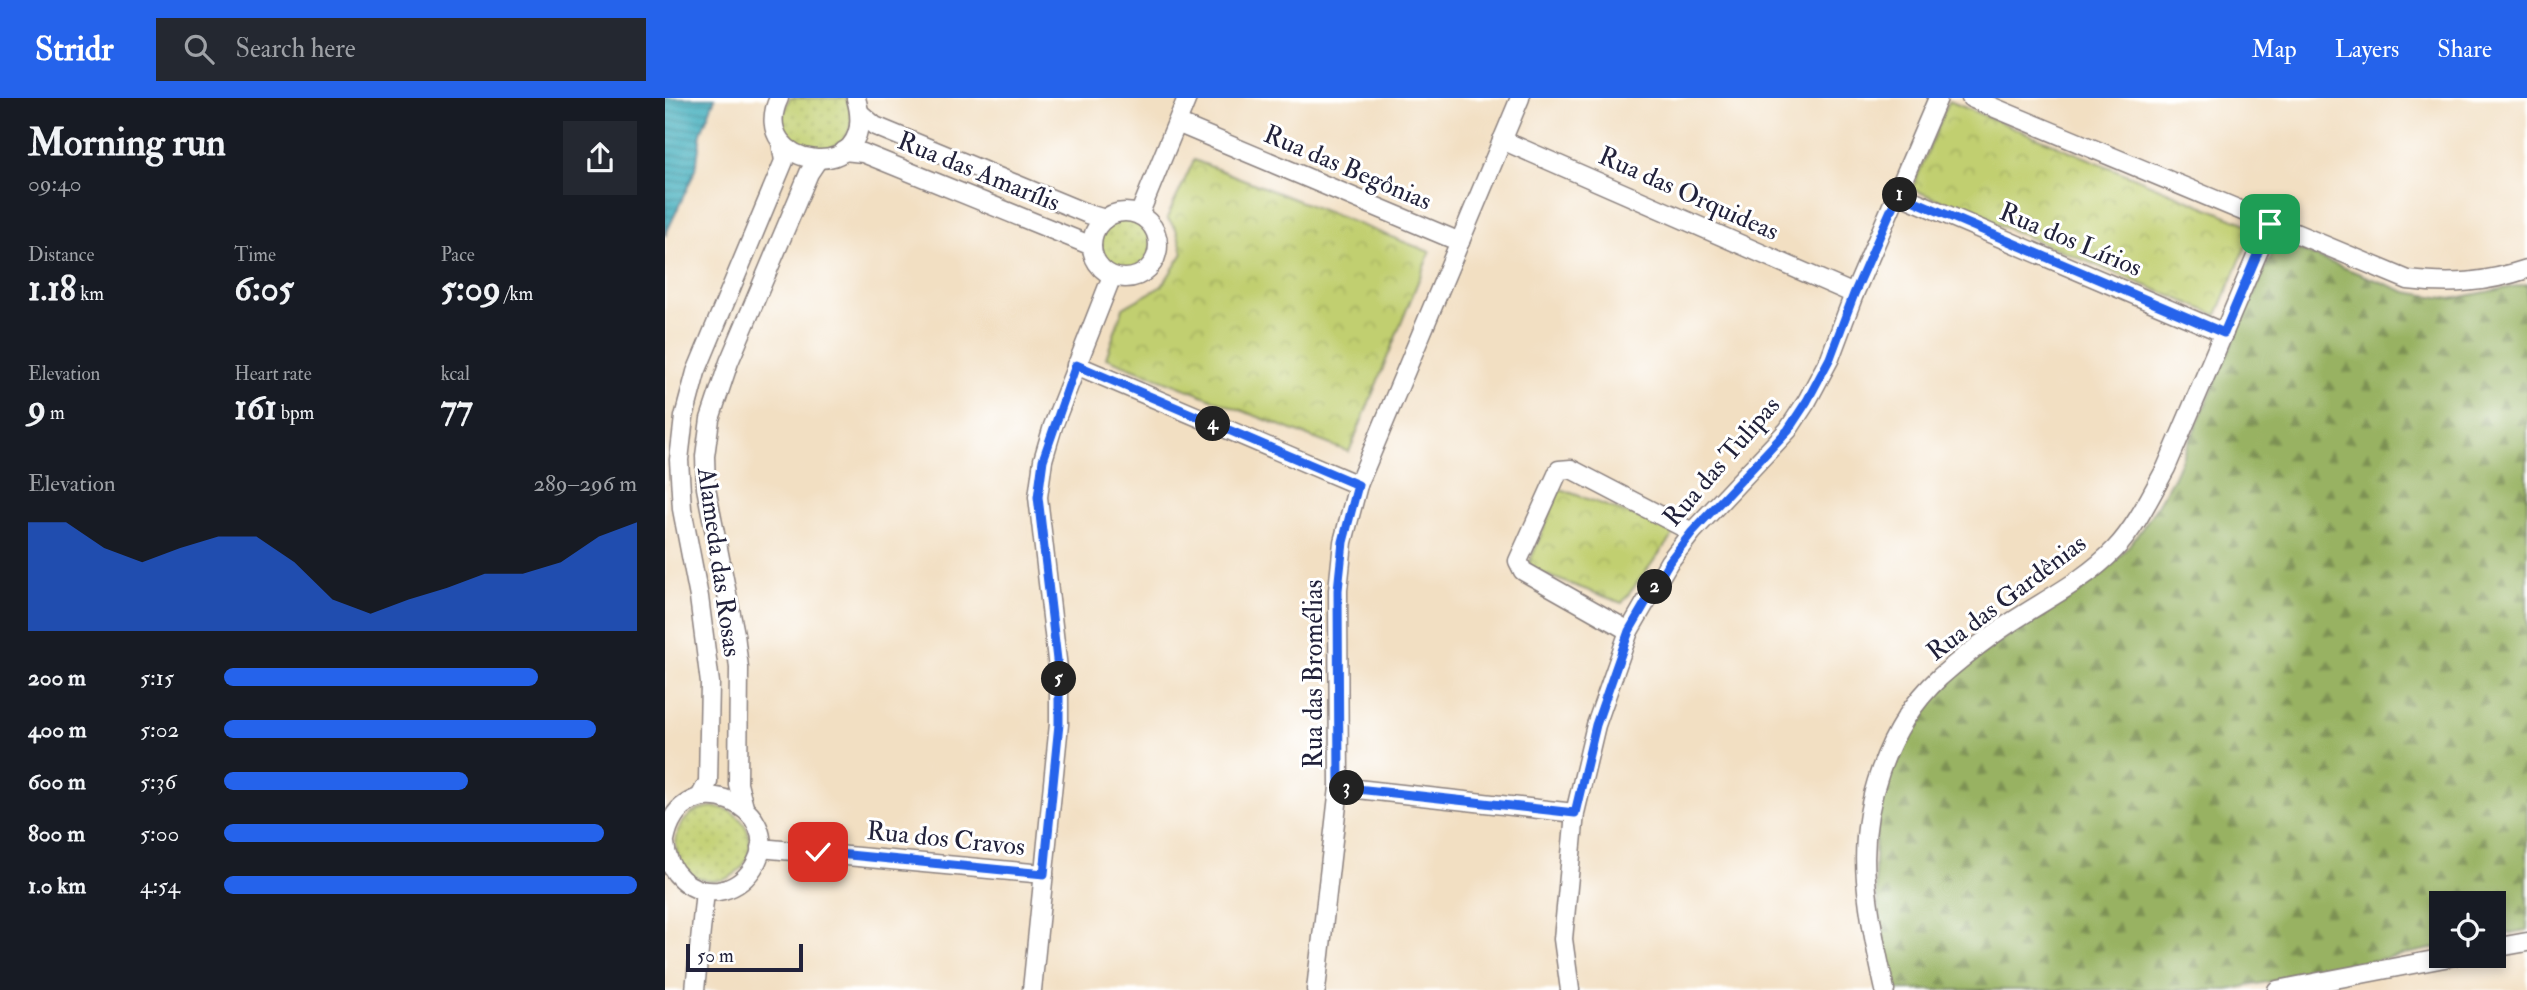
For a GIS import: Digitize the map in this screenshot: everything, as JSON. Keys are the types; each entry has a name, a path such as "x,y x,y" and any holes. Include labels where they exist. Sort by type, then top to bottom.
{"street":[{"name":"Alameda das Rosas","path":"700,797 708,782 710,682 699,597 683,509 679,460 684,417 696,372 784,161 781,142 774,125 775,106 779,98"},
{"path":"1139,215 1188,98"},
{"name":"Rua das Bromélias","path":"1316,990 1339,787 1338,590 1343,542 1358,485 1520,98"},
{"name":"Rua das Tulipas","path":"1570,990 1563,939 1575,813 1596,725 1629,631 1669,562 1692,532 1788,430 1807,401 1830,358 1854,294 1938,98"},
{"path":"1971,98 2408,280 2448,285 2507,276 2527,270"},
{"path":"781,142 797,156 817,161 831,158 844,151 857,135 859,106"},
{"name":"Rua das Amarílis","path":"859,106 876,126 1105,219"},
{"name":"Rua das Begônias","path":"1177,123 1460,242"},
{"name":"Rua das Orquideas","path":"1502,140 1854,294"},
{"name":"Rua das Amarílis","path":"844,151 863,153 1092,246"},
{"name":"Alameda das Rosas","path":"760,848 759,833 754,819 744,807 738,784 738,657 706,488 705,456 710,419 729,362 809,173 817,161"},
{"name":"Rua dos Lírios","path":"1898,194 2224,333"},
{"path":"1122,212 1139,215 1149,221 1156,231 1158,253 1145,272 1135,278 1112,276 1097,264 1092,246 1093,236 1105,219 1122,212"},
{"name":"Rua das Gardênias","path":"1885,990 1870,917 1866,837 1874,790 1891,748 1909,714 1939,678 1995,633 2083,576 2116,548 2146,504 2166,468 2270,224"},
{"path":"1032,990 1059,724 1059,677 1038,497 1043,460 1050,437 1112,276"},
{"path":"1076,365 1358,485"},
{"path":"1629,631 1523,571 1519,566 1518,561 1559,470 1571,469 1692,532"},
{"path":"1339,787 1575,813"},
{"path":"744,807 723,797 700,797 685,804 669,816 665,854 671,867 691,887 720,891 741,881 756,863 760,848"},
{"name":"Rua dos Cravos","path":"760,848 1044,874"},
{"path":"695,990 705,891"},
{"path":"2506,946 2527,942"},
{"path":"2277,990 2429,961"}],"green space":[{"path":"790,98 846,98 851,122 845,138 832,147 816,149 800,145 787,135 783,119"},
{"path":"1949,101 2254,227 2217,315 1912,189"},
{"path":"1194,160 1430,252 1349,452 1106,358 1123,308 1162,286 1183,253 1176,229 1167,218"},
{"path":"1125,219 1144,226 1151,245 1144,264 1125,271 1106,264 1099,245 1106,226"},
{"path":"2291,247 2406,292 2451,299 2527,284 2527,930 2506,934 2506,891 2429,891 2429,949 2228,990 1894,990 1882,932 1875,874 1876,836 1881,801 1891,768 1924,711 1947,685 2014,632 2079,593 2115,562 2147,521 2174,476 2274,249"},
{"path":"1560,489 1676,531 1622,603 1527,568"},
{"path":"713,807 734,813 744,823 750,844 744,865 734,875 713,881 692,875 682,865 676,844 682,823 692,813"}],"water":[{"path":"665,98 715,98 701,133 696,169 665,236"}],"route":[{"path":"818,852 1044,874 1059,724 1059,677 1038,497 1043,460 1076,365 1358,485 1343,542 1338,590 1339,787 1575,813 1596,725 1629,631 1669,562 1692,532 1788,430 1807,401 1830,358 1854,294 1898,194 2224,333 2270,224"}]}
